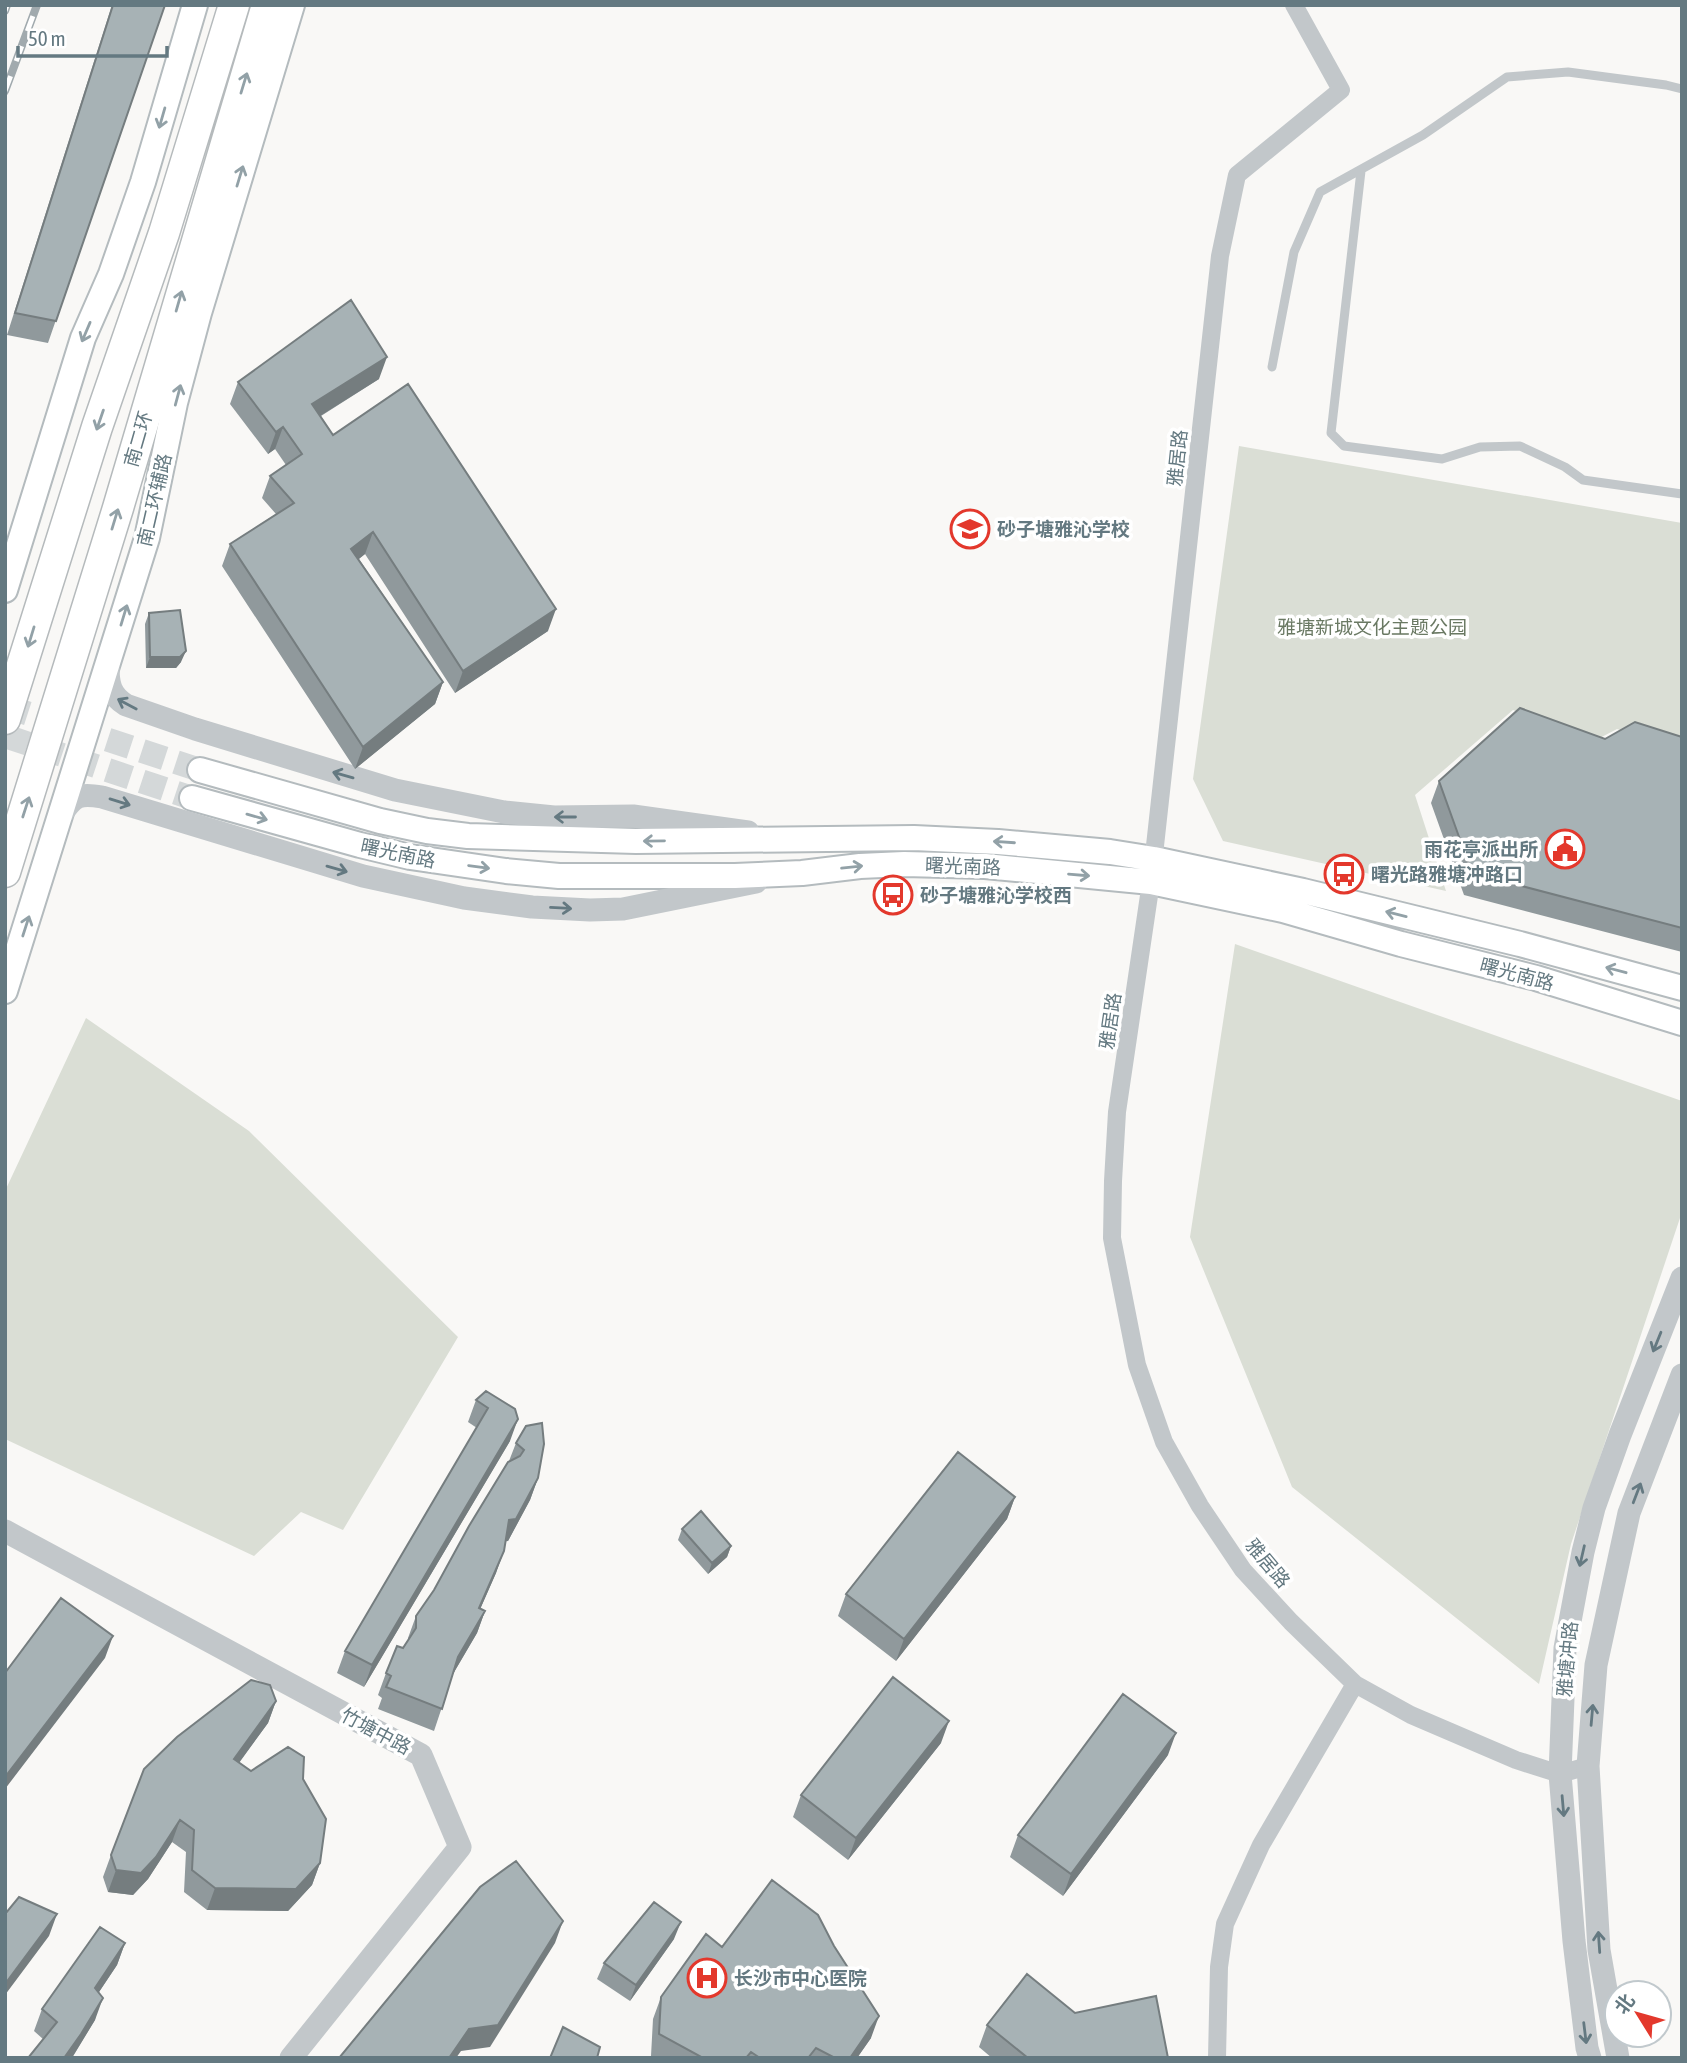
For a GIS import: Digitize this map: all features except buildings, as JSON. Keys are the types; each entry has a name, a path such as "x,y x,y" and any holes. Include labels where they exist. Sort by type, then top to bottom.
{"highway":[{"path":"5,719 97,427 164,233 234,5"},
{"name":"南二环","path":"5,872 118,508 267,5"}],"main road":[{"path":"5,590 83,338 111,274 143,182 195,5"},
{"name":"南二环辅路","path":"5,991 147,538 175,404 198,313 292,5"},
{"name":"曙光南路","path":"200,770 380,821 468,836 636,841 914,838 1098,851 1152,871 1283,910 1401,944 1536,978 1682,1023"},
{"name":"曙光南路","path":"192,798 410,857 559,876 802,873 893,864 1152,871 1303,891 1480,934 1682,988"}],"street":[{"name":"雅居路","path":"1294,5 1341,90 1237,175 1220,256 1152,871 1117,1112 1112,1238 1137,1365 1164,1442 1199,1506 1243,1570 1291,1622 1355,1684 1411,1715 1451,1733 1560,1774"},
{"path":"108,666 111,691 126,705 395,790 504,812 554,817 634,816 804,839"},
{"path":"61,815 71,800 80,796 102,797 363,876 464,898 532,906 623,909 802,873"},
{"name":"雅塘冲路","path":"1590,2058 1574,1941 1560,1774 1565,1648 1594,1508 1682,1278"},
{"name":"雅塘冲路","path":"1618,2058 1599,1950 1588,1766 1596,1665 1629,1513 1682,1375"},
{"name":"竹塘中路","path":"5,1531 421,1755 460,1847 291,2058"},
{"path":"1217,2058 1219,1967 1225,1924 1261,1845 1355,1684"},
{"path":"1560,1774 1588,1766"}],"lane":[{"path":"1272,367 1294,252 1320,192 1423,135 1507,77 1567,72 1682,89"},
{"path":"1361,171 1331,433 1337,440 1344,446 1442,458 1480,447 1520,446 1565,467 1583,480 1682,494"}],"green space":[{"name":"雅塘新城文化主题公园","path":"1239,446 1682,523 1682,748 1617,729 1594,741 1513,710 1415,795 1446,891 1223,841 1193,779"},
{"path":"1235,944 1682,1101 1682,1212 1571,1544 1539,1684 1292,1487 1190,1237"},
{"path":"86,1018 249,1131 458,1337 343,1530 301,1512 254,1556 5,1439 5,1191"}],"tunnel":[{"path":"5,706 200,770"},
{"path":"5,736 192,798"}],"railway":[{"path":"5,11 7,5"},
{"path":"5,91 37,5"}],"place":[{"name":"砂子塘雅沁学校","path":"970,529"},
{"name":"雨花亭派出所","path":"1565,849"},
{"name":"曙光路雅塘冲路口","path":"1344,874"},
{"name":"砂子塘雅沁学校西","path":"893,895"},
{"name":"长沙市中心医院","path":"707,1978"}]}
